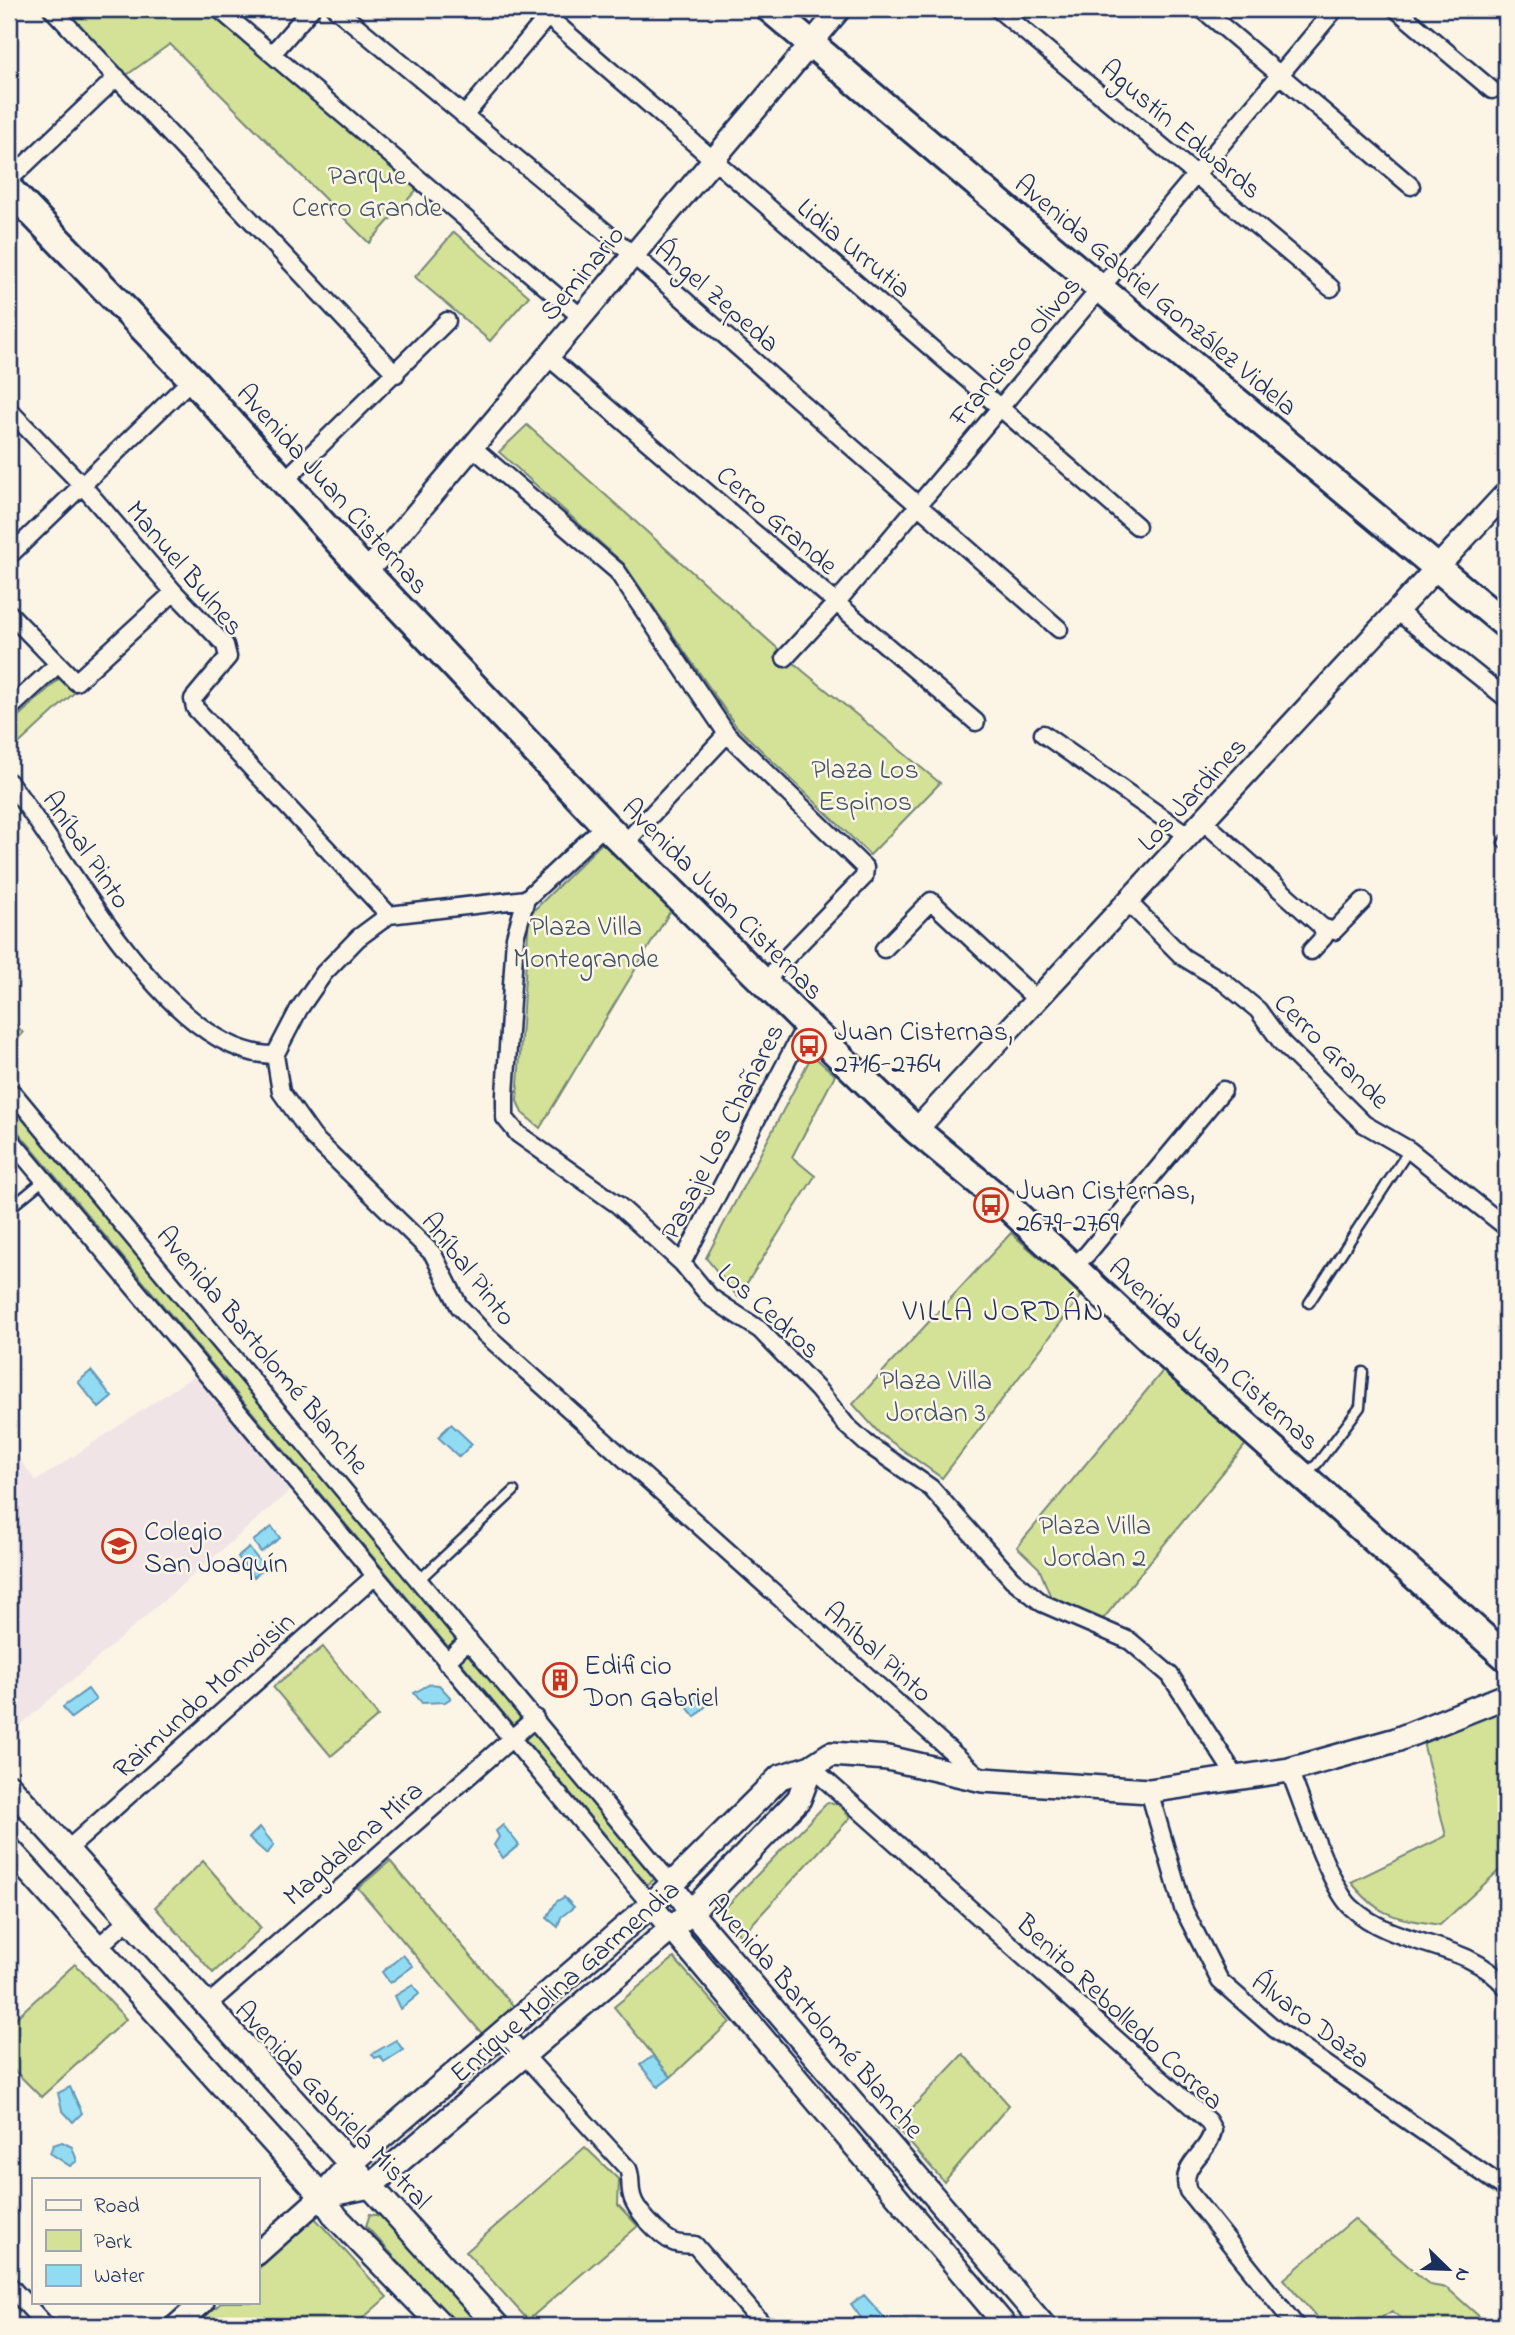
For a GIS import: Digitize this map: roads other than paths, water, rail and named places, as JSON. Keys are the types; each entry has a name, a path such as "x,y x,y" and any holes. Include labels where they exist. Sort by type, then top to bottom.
{"main road":[{"name":"Avenida Gabriel González Videla","path":"770,9 1100,289 1506,625"},
{"name":"Avenida Juan Cisternas","path":"9,189 192,379 365,571 605,825 806,1024 916,1129 1003,1202 1506,1657"},
{"name":"Enrique Molina Garmendia","path":"322,2196 349,2164 673,1885 780,1777 811,1767 831,1754 842,1752 888,1758 983,1780 1149,1791 1238,1780 1289,1770 1396,1740 1506,1696"},
{"name":"Enrique Molina Garmendia","path":"322,2196 370,2186 671,1931 799,1799 811,1767"},
{"name":"Avenida Gabriela Mistral","path":"9,1786 205,2007 497,2326"},
{"path":"9,1849 322,2196 336,2217 442,2326"}],"street":[{"path":"52,9 396,374"},
{"path":"219,9 580,316"},
{"path":"272,54 311,9"},
{"name":"Ángel Zepeda","path":"336,9 632,254 1059,629"},
{"name":"Seminario","path":"365,571 379,558 840,9"},
{"name":"Agustín Edwards","path":"998,9 1331,288"},
{"path":"1202,9 1411,186"},
{"name":"Francisco Olivos","path":"785,658 836,603 1335,9"},
{"path":"1396,9 1492,90"},
{"path":"464,116 544,12"},
{"name":"Lidia Urrutia","path":"544,12 712,160 1002,406 1137,526"},
{"path":"9,180 117,77"},
{"path":"284,482 447,321"},
{"name":"Cerro Grande","path":"547,356 976,722"},
{"path":"9,556 192,379"},
{"name":"Manuel Bulnes","path":"9,410 82,485 228,650 223,665 193,699 195,708 389,915"},
{"path":"471,446 617,571 727,734 865,868 864,877 777,967 766,984"},
{"name":"Los Jardines","path":"916,1129 1038,1001 1506,493"},
{"path":"9,613 76,682 174,592"},
{"path":"1397,611 1506,698"},
{"path":"9,709 58,664"},
{"path":"624,844 727,734"},
{"path":"1043,734 1196,828 1322,928 1335,930 1363,901"},
{"name":"Aníbal Pinto","path":"9,782 35,814 46,839 122,945 185,1014 225,1042 257,1056 275,1055 281,1092 313,1136 433,1254 460,1306 484,1333 983,1780"},
{"path":"275,1055 299,1009 324,974 358,938 389,915 526,899 605,825"},
{"name":"Los Cedros","path":"526,899 515,937 505,1118 518,1134 618,1205 682,1263 710,1297 760,1330 866,1443 931,1488 1012,1578 1042,1603 1130,1641 1170,1675 1238,1780"},
{"path":"884,949 931,901 1038,1001"},
{"name":"Cerro Grande","path":"1128,902 1183,957 1224,982 1258,1010 1282,1043 1364,1124 1409,1150 1506,1227"},
{"path":"1311,951 1324,937 1322,928"},
{"name":"Pasaje Los Chañares","path":"682,1263 806,1024"},
{"path":"1072,1267 1087,1254 1223,1090"},
{"name":"Avenida Bartolomé Blanche","path":"14,1094 420,1578 673,1885 691,1912 1045,2326"},
{"name":"Avenida Bartolomé Blanche","path":"9,1138 510,1740 1006,2326"},
{"name":"Raimundo Monvoisin","path":"67,1850 374,1577"},
{"path":"446,1662 469,1640"},
{"name":"Magdalena Mira","path":"205,2007 364,1864 535,1718"},
{"name":"Benito Rebolledo Correa","path":"811,1767 1208,2120 1213,2130 1211,2142 1187,2169 1184,2180 1188,2191 1296,2326"},
{"path":"1289,1770 1331,1875 1349,1906 1401,1937 1453,1951 1482,1964 1506,1987"},
{"name":"Álvaro Daza","path":"1149,1791 1183,1908 1220,1981 1275,2029 1506,2189"},
{"path":"97,1948 128,1920"},
{"path":"503,2032 628,2169 634,2202 664,2237 676,2244 695,2245 764,2326"},
{"path":"868,2160 889,2141"},
{"name":"Enrique Molina Garmendia","path":"259,2252 322,2196"},
{"path":"9,2285 46,2326"},
{"path":"176,2326 201,2304"}],"lane":[{"path":"1310,1303 1409,1150"},
{"path":"9,1209 44,1180"},
{"path":"1303,1475 1317,1464 1360,1406 1363,1372"},
{"path":"420,1578 514,1492"}],"water":[{"path":"91,1371 112,1397 99,1408 78,1382"},
{"path":"451,1424 472,1444 459,1457 438,1437"},
{"path":"272,1527 280,1538 261,1552 253,1541"},
{"path":"249,1548 265,1568 254,1577 238,1557"},
{"path":"430,1684 439,1685 451,1698 445,1702 422,1703 414,1693"},
{"path":"88,1689 96,1700 71,1718 63,1707"},
{"path":"693,1691 706,1706 695,1717 682,1701"},
{"path":"503,1825 519,1845 503,1858 494,1845 499,1837 496,1831"},
{"path":"260,1827 274,1845 267,1854 249,1838"},
{"path":"564,1897 574,1907 561,1917 558,1927 547,1918 556,1902"},
{"path":"403,1955 413,1966 390,1983 382,1972"},
{"path":"413,1985 419,1994 401,2009 395,1996"},
{"path":"396,2040 403,2050 384,2062 380,2056 375,2058 372,2054"},
{"path":"653,2056 671,2077 658,2087 640,2065"},
{"path":"70,2087 82,2113 73,2122 62,2110 58,2093"},
{"path":"62,2142 72,2147 77,2161 70,2166 50,2153 53,2145"},
{"path":"864,2295 890,2324 867,2326 851,2304"}],"place":[{"name":"Juan Cisternas, 2716-2764","path":"809,1046"},
{"name":"Juan Cisternas, 2679-2769","path":"991,1205"},
{"name":"Colegio San Joaquín","path":"119,1546"},
{"name":"Edificio Don Gabriel","path":"560,1680"}],"district":[{"name":"VILLA JORDÁN","path":"1004,1310"}],"park label":[{"name":"Parque Cerro Grande","path":"367,190"},
{"name":"Plaza Los Espinos","path":"865,784"},
{"name":"Plaza Villa Montegrande","path":"586,941"},
{"name":"Plaza Villa Jordan 3","path":"936,1395"},
{"name":"Plaza Villa Jordan 2","path":"1095,1540"}]}
